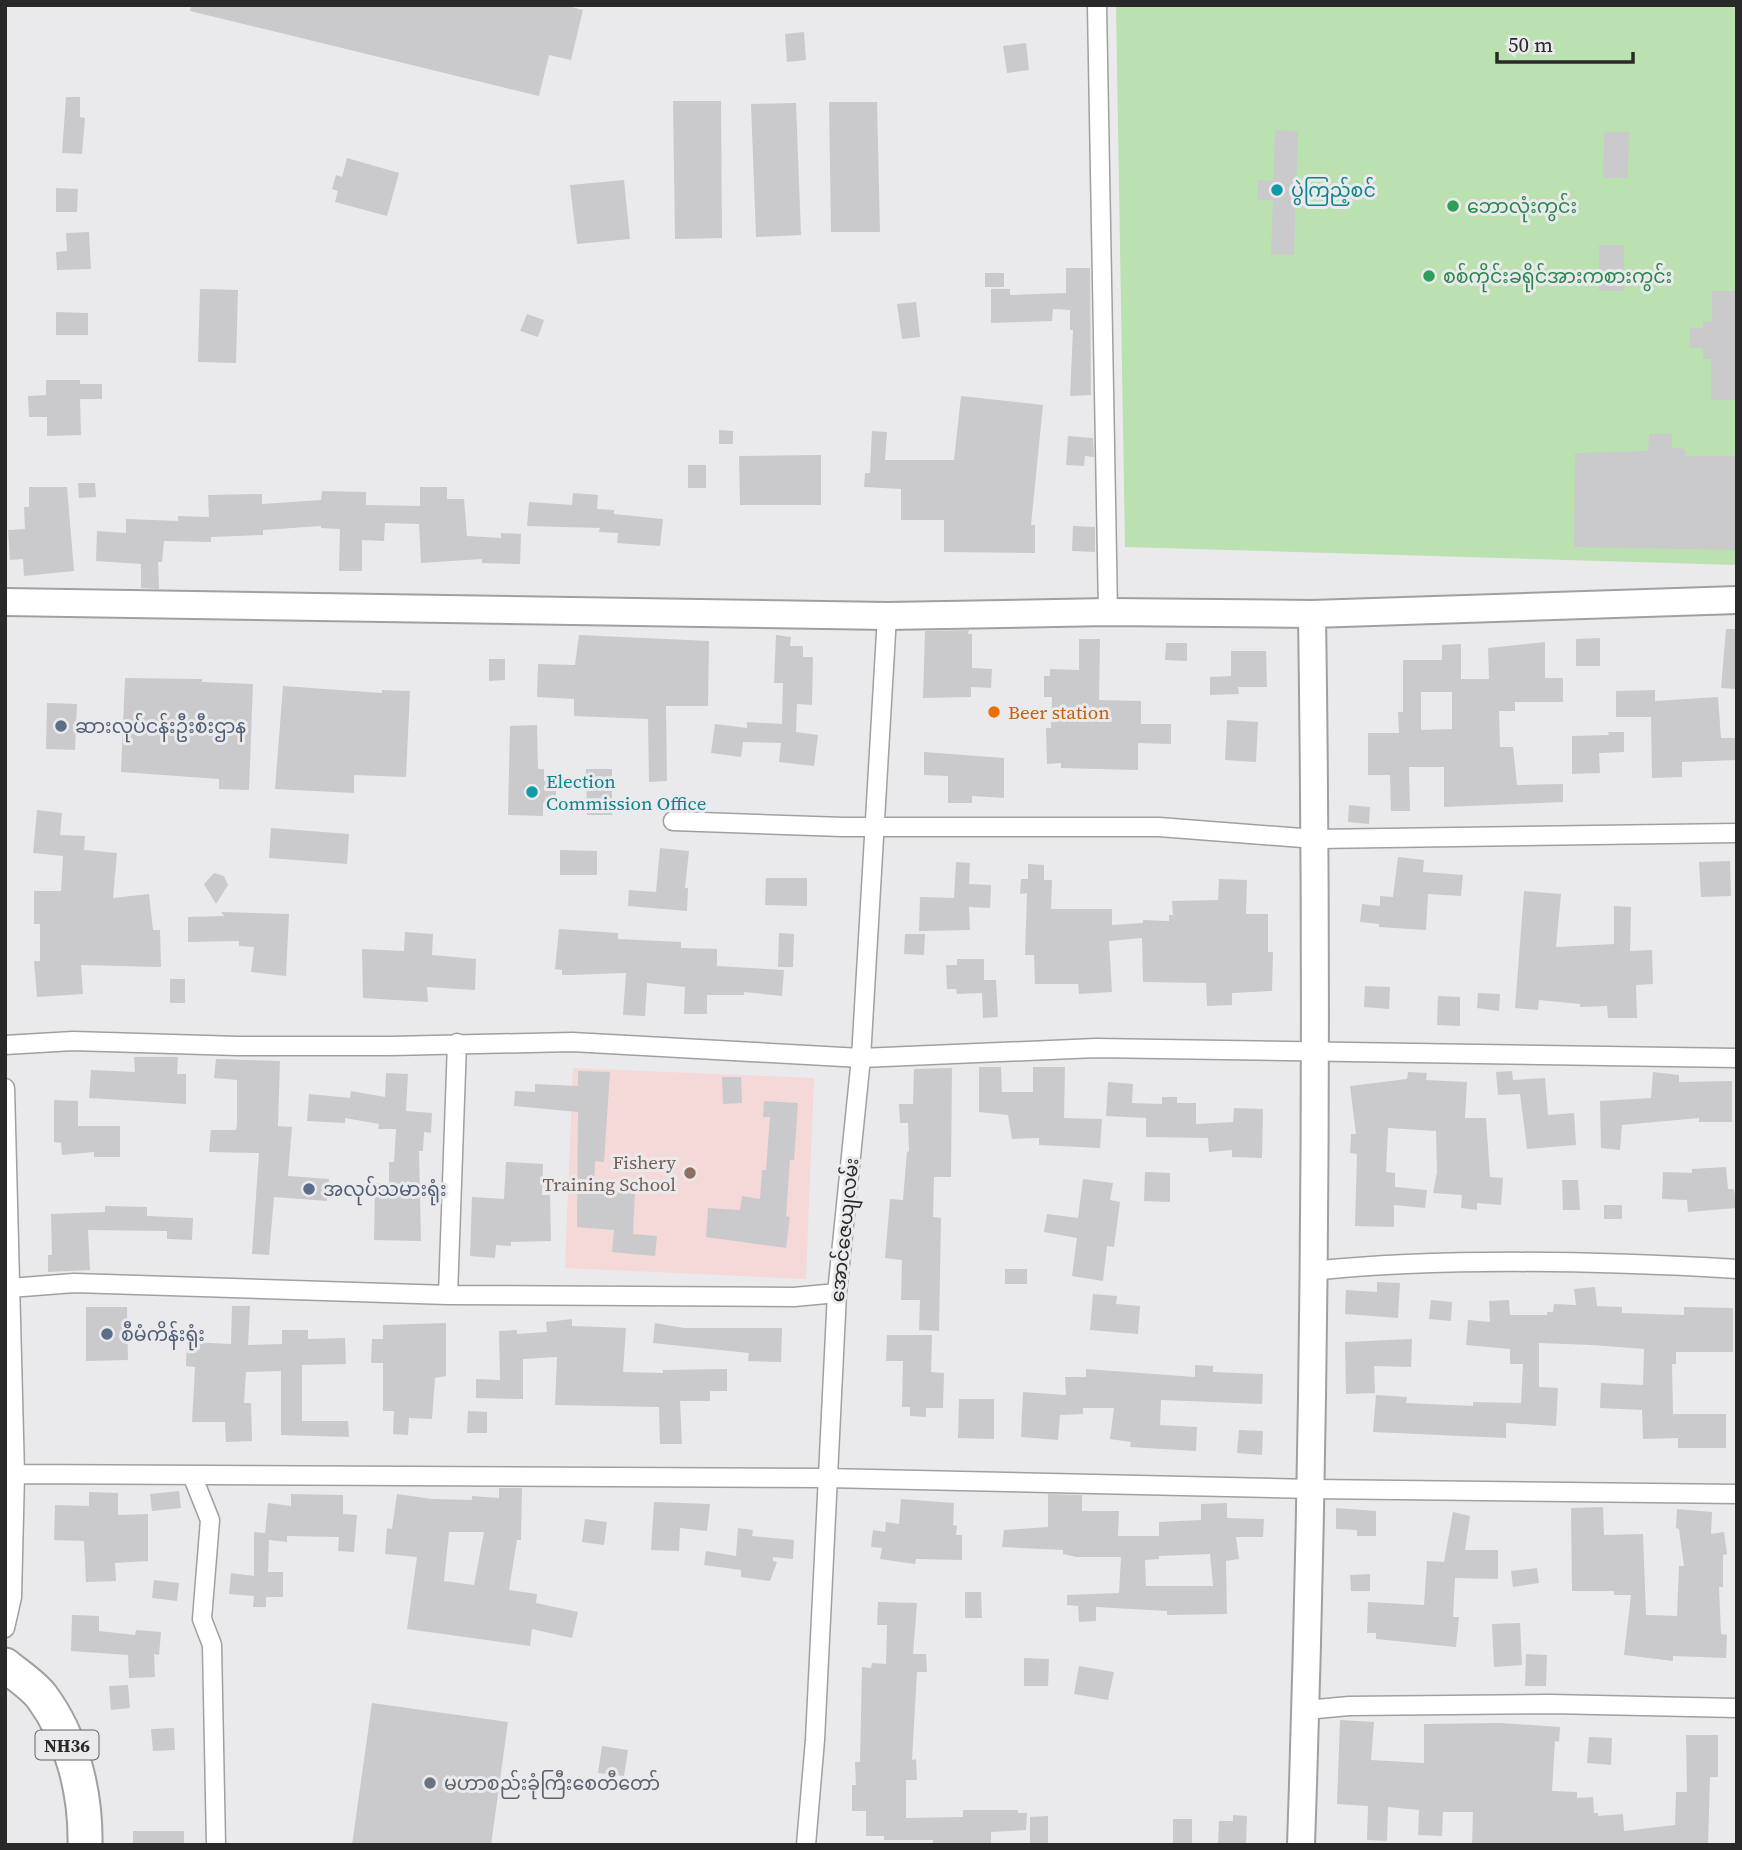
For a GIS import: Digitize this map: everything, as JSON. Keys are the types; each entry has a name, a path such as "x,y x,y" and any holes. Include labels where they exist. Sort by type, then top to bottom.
{"highway":[{"name":"NH36","path":"5,1665 41,1696 74,1757 86,1822 85,1845"}],"street":[{"path":"1097,5 1108,612"},
{"path":"5,602 887,616 1108,612 1312,614 1737,600"},
{"path":"1301,1845 1312,1489 1315,839 1312,614"},
{"name":"အောင်ဇေယျလမ်း","path":"806,1845 815,1740 837,1293 861,1058 887,616"},
{"path":"674,821 874,826 1159,827 1315,839 1737,833"},
{"path":"5,1045 73,1041 238,1046 572,1042 861,1058 1096,1048 1315,1054 1663,1055 1737,1058"},
{"path":"448,1295 457,1044"},
{"path":"5,1088 15,1474 12,1597 5,1628"},
{"path":"1312,1271 1357,1266 1493,1263 1673,1265 1737,1269"},
{"path":"10,1288 74,1283 448,1295 794,1297 837,1293"},
{"path":"15,1474 827,1478 1312,1489 1737,1494"},
{"path":"192,1475 210,1520 202,1619 212,1645 216,1845"},
{"path":"1306,1710 1349,1706 1550,1704 1737,1708"}],"shaded area":[{"name":"Fishery Training School","path":"573,1068 814,1078 806,1279 565,1268"}],"green space":[{"name":"စစ်ကိုင်းခရိုင်အားကစားကွင်း","path":"1116,5 1737,5 1737,565 1125,547"}],"building":[{"path":"191,5 564,5 583,10 571,60 549,55 539,96 190,11"},
{"path":"804,32 806,60 787,62 785,34"},
{"path":"1026,43 1029,70 1007,73 1003,46"},
{"path":"66,97 80,97 80,117 85,118 82,154 62,153"},
{"path":"673,101 721,101 722,238 675,239"},
{"path":"829,102 877,102 880,232 831,232"},
{"path":"796,103 801,235 756,237 751,104"},
{"name":"ပွဲကြည့်စင်","path":"1275,130 1298,131 1294,255 1271,254 1273,200 1257,200 1258,180 1273,181"},
{"path":"1604,132 1629,132 1628,178 1603,178"},
{"path":"347,158 399,173 387,216 335,202 338,191 332,189 336,175 342,177"},
{"path":"624,180 630,239 577,244 570,185"},
{"path":"56,188 78,189 77,212 56,212"},
{"path":"89,232 91,269 57,270 56,252 67,251 66,233"},
{"path":"1599,245 1624,245 1624,291 1599,291"},
{"path":"1066,268 1090,268 1091,395 1070,396 1073,330 1070,330 1070,310 1053,309 1052,321 991,323 991,289 1010,289 1010,295 1066,293"},
{"path":"985,273 1004,273 1004,287 985,287"},
{"path":"200,289 238,290 236,363 198,362"},
{"path":"1712,291 1737,291 1737,400 1711,400 1711,359 1703,359 1703,348 1689,348 1690,328 1703,328 1703,321 1712,322"},
{"path":"916,302 920,337 902,339 897,304"},
{"path":"56,312 88,313 88,335 56,335"},
{"path":"527,314 544,320 538,337 520,331"},
{"path":"46,380 80,380 80,384 102,384 102,399 80,399 81,435 47,436 47,417 29,417 28,396 46,395"},
{"path":"961,396 1043,405 1031,525 1035,525 1035,553 944,552 944,520 901,520 901,489 864,487 865,473 870,473 872,431 887,432 885,460 954,460"},
{"path":"719,430 733,431 733,444 719,444"},
{"path":"1649,434 1672,434 1672,448 1685,449 1685,456 1737,456 1736,550 1574,547 1575,453 1648,451"},
{"path":"1068,436 1093,438 1094,457 1085,456 1084,466 1066,465"},
{"path":"821,455 821,505 740,505 739,456"},
{"path":"688,465 706,465 706,488 688,488"},
{"path":"78,483 95,483 96,497 79,498"},
{"path":"29,487 67,487 74,571 24,576 23,559 10,560 8,530 25,529 24,507 29,507"},
{"path":"420,487 447,487 447,499 464,499 467,536 501,538 501,533 521,534 520,564 482,563 482,559 421,563 419,524 385,523 384,541 362,540 362,571 339,571 340,529 321,526 263,530 263,535 211,537 211,542 164,541 162,562 158,562 159,589 141,588 141,564 96,561 97,531 126,533 126,519 178,521 178,516 209,517 208,495 262,494 262,504 321,500 322,491 366,492 366,505 420,506"},
{"path":"573,493 598,495 597,509 614,510 614,514 663,519 660,546 617,543 618,533 599,532 600,528 527,526 529,502 572,505"},
{"path":"1073,526 1095,527 1095,552 1072,551"},
{"path":"1726,629 1737,629 1737,689 1721,688"},
{"path":"969,630 968,634 972,634 972,668 992,669 991,688 971,687 971,697 923,698 925,631"},
{"path":"579,635 709,641 708,706 666,706 667,781 649,782 648,719 574,716 574,699 537,697 538,664 575,665"},
{"path":"776,635 791,637 790,646 803,646 803,657 813,657 812,705 797,704 796,732 818,735 814,766 779,762 781,743 743,742 741,757 711,753 715,724 747,728 747,722 782,724 783,683 774,683"},
{"path":"1600,638 1600,666 1576,666 1576,639"},
{"path":"1079,639 1100,639 1099,700 1141,701 1141,724 1171,724 1171,744 1138,743 1138,770 1061,768 1061,763 1047,764 1046,728 1051,728 1052,697 1044,697 1044,676 1050,676 1050,669 1079,670"},
{"path":"1545,642 1545,678 1563,678 1563,702 1515,702 1515,711 1499,711 1500,747 1513,747 1517,785 1563,784 1563,802 1444,807 1444,767 1409,767 1410,811 1391,811 1390,775 1368,775 1368,733 1399,733 1398,712 1403,712 1403,660 1442,660 1442,645 1461,644 1461,679 1489,679 1488,648","holes":["1421,692 1452,692 1452,729 1421,730"]},
{"path":"1166,643 1187,643 1187,661 1165,660"},
{"path":"1231,651 1266,651 1267,687 1238,687 1239,694 1210,695 1210,677 1231,676"},
{"path":"489,659 505,659 505,680 489,681"},
{"path":"125,678 202,679 202,682 253,684 249,790 219,789 219,779 121,772"},
{"path":"283,686 382,693 382,690 410,691 406,777 354,775 354,793 275,789"},
{"path":"1655,690 1655,701 1718,697 1721,738 1737,738 1737,760 1682,762 1682,777 1652,778 1651,717 1616,717 1616,691"},
{"name":"ဆားလုပ်ငန်းဦးစီးဌာန","path":"47,703 77,704 75,750 46,749"},
{"path":"1227,720 1258,722 1256,762 1225,760"},
{"name":"Election Commission Office","path":"537,725 538,769 544,769 544,781 556,781 556,803 543,803 543,816 508,815 510,726"},
{"path":"1608,732 1624,732 1624,752 1599,753 1600,773 1572,774 1572,736 1609,735"},
{"path":"924,752 1004,758 1004,798 972,796 972,803 948,803 948,776 924,775"},
{"path":"586,769 612,769 612,815 587,815"},
{"path":"1349,805 1370,807 1369,824 1348,822"},
{"path":"37,810 62,813 60,835 85,836 84,850 117,853 113,898 149,894 153,930 160,930 161,967 81,965 83,994 37,997 34,961 40,961 40,924 34,924 34,891 61,891 63,856 33,853"},
{"path":"271,828 349,834 347,864 269,858"},
{"path":"660,848 689,851 685,888 688,888 687,911 628,906 629,890 656,892"},
{"path":"560,850 597,851 597,875 560,875"},
{"path":"1398,857 1424,860 1423,872 1463,875 1461,896 1428,894 1426,930 1379,927 1379,924 1360,922 1362,904 1380,906 1380,896 1393,897"},
{"path":"1730,861 1731,896 1701,897 1699,862"},
{"path":"956,862 970,863 969,884 991,885 990,908 969,907 970,930 919,931 920,897 954,898"},
{"path":"1028,864 1044,865 1044,880 1052,880 1051,909 1112,909 1112,925 1143,923 1143,920 1169,921 1169,915 1173,915 1172,901 1218,900 1219,879 1247,880 1246,914 1268,914 1268,952 1273,952 1272,991 1232,993 1232,1005 1207,1006 1206,983 1143,982 1142,938 1109,941 1112,992 1079,994 1078,984 1035,984 1034,955 1025,955 1027,893 1020,894 1021,879 1028,879"},
{"path":"214,873 224,876 228,885 216,904 204,884"},
{"path":"766,878 807,878 807,906 765,905"},
{"path":"1524,891 1561,894 1556,947 1614,944 1614,906 1631,907 1630,951 1652,950 1653,984 1636,985 1637,1018 1608,1018 1607,1006 1580,1007 1580,1004 1539,1000 1538,1010 1515,1008"},
{"path":"221,912 289,914 286,976 251,972 254,947 239,946 239,941 188,942 188,917 224,916"},
{"path":"559,929 618,933 618,939 681,942 681,948 717,949 717,966 784,970 782,996 744,992 744,995 707,995 707,1014 684,1014 685,987 647,983 645,1016 623,1015 626,973 562,975 562,970 555,969"},
{"path":"405,932 433,934 432,955 476,959 475,990 427,987 428,1002 363,998 362,949 404,951"},
{"path":"779,933 794,934 793,967 778,967"},
{"path":"905,934 925,934 924,955 904,954"},
{"path":"957,959 984,959 984,980 996,980 998,1017 983,1018 982,993 957,994 956,989 947,989 946,965 957,965"},
{"path":"170,979 185,979 185,1003 170,1003"},
{"path":"1365,986 1390,987 1389,1009 1364,1007"},
{"path":"1478,993 1500,994 1499,1011 1477,1008"},
{"path":"1438,996 1460,997 1460,1026 1437,1025"},
{"path":"134,1057 178,1057 177,1074 186,1074 186,1104 89,1098 91,1070 135,1072"},
{"path":"216,1059 280,1061 278,1126 292,1127 288,1176 329,1179 327,1201 274,1197 269,1255 252,1254 259,1153 209,1152 211,1130 236,1130 237,1124 237,1080 214,1078"},
{"path":"979,1067 1001,1067 1002,1092 1033,1092 1033,1067 1065,1067 1064,1118 1102,1119 1100,1148 1039,1145 1039,1138 1012,1139 1008,1115 979,1112"},
{"path":"952,1068 951,1177 934,1177 933,1217 941,1218 939,1331 919,1330 920,1300 901,1300 902,1260 885,1258 890,1199 903,1200 907,1151 909,1152 908,1123 900,1123 899,1104 913,1104 914,1069"},
{"path":"578,1071 610,1072 604,1162 595,1161 594,1190 635,1194 633,1234 657,1236 655,1256 612,1252 614,1230 577,1227 578,1112 514,1106 515,1091 535,1092 535,1084 578,1086"},
{"path":"1512,1071 1513,1080 1545,1078 1548,1115 1574,1113 1576,1145 1527,1149 1520,1094 1498,1095 1496,1072"},
{"path":"1408,1072 1427,1073 1426,1080 1467,1082 1465,1118 1486,1118 1490,1177 1503,1178 1501,1205 1477,1203 1477,1210 1461,1208 1462,1195 1433,1193 1437,1172 1436,1131 1388,1128 1386,1172 1395,1173 1395,1187 1427,1190 1425,1208 1394,1205 1394,1227 1355,1226 1357,1154 1350,1153 1351,1134 1356,1134 1350,1086 1407,1079"},
{"path":"1653,1072 1679,1075 1679,1082 1732,1081 1732,1122 1699,1122 1699,1118 1622,1125 1620,1150 1601,1148 1600,1101 1651,1098"},
{"path":"386,1073 408,1074 406,1111 432,1113 431,1133 424,1132 423,1151 419,1151 421,1241 374,1240 375,1183 389,1183 389,1162 394,1162 396,1129 378,1129 379,1124 345,1118 345,1123 307,1121 309,1094 350,1098 351,1091 385,1097"},
{"path":"722,1077 741,1077 742,1103 723,1104"},
{"path":"1108,1082 1133,1084 1132,1103 1162,1104 1162,1097 1177,1097 1177,1103 1196,1103 1196,1124 1233,1122 1234,1108 1263,1109 1262,1158 1232,1157 1232,1150 1209,1152 1208,1138 1146,1137 1146,1118 1106,1116"},
{"path":"54,1100 78,1101 78,1126 120,1126 120,1157 94,1157 94,1152 62,1155 61,1143 54,1142"},
{"path":"764,1101 798,1103 794,1160 790,1160 786,1216 790,1217 786,1248 706,1237 708,1208 740,1210 742,1196 760,1199 762,1170 766,1170 770,1117 763,1117"},
{"path":"506,1162 543,1164 542,1195 550,1195 551,1241 496,1245 495,1258 470,1256 472,1197 504,1199"},
{"path":"1726,1167 1728,1189 1734,1189 1736,1208 1688,1212 1687,1200 1662,1199 1663,1172 1692,1173 1692,1169"},
{"path":"1145,1172 1170,1173 1170,1202 1144,1201"},
{"path":"1083,1179 1113,1183 1110,1200 1120,1202 1114,1247 1107,1246 1103,1281 1072,1276 1077,1238 1044,1232 1047,1214 1078,1218"},
{"path":"1562,1180 1578,1180 1580,1210 1563,1210"},
{"path":"1604,1205 1622,1205 1622,1219 1604,1219"},
{"path":"105,1206 147,1207 147,1216 193,1218 192,1240 167,1239 167,1231 88,1230 90,1270 48,1272 48,1255 52,1255 51,1214 105,1212"},
{"path":"1005,1269 1027,1269 1027,1284 1005,1284"},
{"path":"1377,1282 1400,1283 1398,1318 1345,1314 1346,1290 1377,1292"},
{"path":"1595,1287 1597,1306 1622,1307 1622,1313 1684,1315 1684,1307 1733,1308 1733,1352 1676,1352 1676,1364 1672,1364 1673,1414 1726,1414 1726,1448 1678,1448 1678,1438 1643,1439 1642,1410 1600,1408 1601,1383 1643,1385 1644,1349 1592,1345 1539,1343 1539,1387 1558,1388 1556,1426 1506,1423 1506,1438 1373,1432 1376,1395 1407,1397 1406,1403 1473,1406 1473,1402 1521,1403 1523,1364 1510,1364 1510,1349 1466,1345 1468,1320 1490,1322 1489,1301 1509,1300 1510,1315 1547,1315 1547,1312 1553,1312 1554,1304 1576,1305 1574,1289"},
{"path":"1093,1294 1117,1296 1116,1304 1140,1306 1138,1334 1090,1330"},
{"path":"1431,1300 1452,1302 1451,1321 1429,1319"},
{"path":"232,1306 250,1306 248,1345 282,1344 282,1330 308,1330 308,1339 345,1338 346,1364 302,1365 302,1421 348,1421 349,1437 281,1435 281,1371 246,1372 244,1403 251,1403 252,1441 226,1442 225,1422 192,1422 195,1367 186,1366 187,1342 231,1344"},
{"name":"စီမံကိန်းရုံး‌","path":"86,1307 127,1307 128,1360 86,1361"},
{"path":"572,1319 572,1326 626,1328 623,1372 663,1373 663,1370 727,1369 727,1391 710,1391 710,1401 680,1401 682,1444 660,1444 659,1407 555,1405 557,1357 523,1359 523,1399 476,1398 476,1379 500,1380 499,1331 517,1330 517,1334 547,1332 546,1322"},
{"path":"446,1323 446,1376 435,1378 432,1419 409,1418 408,1435 393,1434 394,1411 383,1411 383,1363 371,1363 372,1339 383,1339 383,1325"},
{"path":"655,1323 684,1328 782,1328 781,1362 748,1361 749,1353 653,1343"},
{"path":"887,1335 932,1335 931,1372 944,1373 943,1408 926,1408 926,1417 910,1416 910,1407 902,1407 903,1361 886,1361"},
{"path":"1412,1339 1411,1367 1374,1366 1375,1393 1346,1394 1345,1342"},
{"path":"1195,1365 1213,1366 1213,1372 1263,1374 1262,1404 1161,1400 1160,1425 1197,1427 1196,1451 1130,1447 1131,1442 1110,1439 1114,1408 1083,1408 1083,1414 1060,1415 1058,1440 1021,1437 1023,1392 1066,1395 1065,1377 1086,1377 1086,1369 1195,1377"},
{"path":"959,1399 994,1399 994,1439 958,1438"},
{"path":"468,1411 487,1412 487,1433 467,1433"},
{"path":"1239,1430 1263,1431 1262,1455 1237,1453"},
{"path":"499,1488 522,1488 521,1540 517,1540 509,1590 537,1594 536,1603 578,1612 572,1638 532,1629 530,1646 407,1629 417,1557 385,1554 387,1528 392,1529 397,1494 432,1499 472,1500 472,1496 499,1498","holes":["449,1532 484,1532 474,1585 444,1581"]},
{"path":"179,1491 181,1508 152,1511 150,1494"},
{"path":"89,1492 118,1493 118,1515 148,1514 148,1561 115,1563 116,1581 86,1582 84,1541 54,1540 55,1505 89,1506"},
{"path":"291,1494 343,1495 343,1514 357,1515 354,1552 338,1551 339,1537 287,1536 287,1542 269,1540 268,1572 283,1572 283,1597 266,1597 266,1607 253,1607 254,1596 229,1594 231,1573 254,1576 254,1532 265,1533 268,1503 291,1506"},
{"path":"1048,1494 1082,1495 1082,1511 1119,1511 1118,1536 1159,1536 1159,1522 1201,1520 1201,1504 1227,1503 1227,1518 1264,1519 1263,1537 1236,1537 1239,1559 1226,1561 1227,1614 1167,1615 1167,1611 1096,1607 1096,1621 1079,1622 1078,1606 1067,1605 1067,1595 1119,1593 1121,1557 1076,1557 1063,1554 1063,1550 1002,1547 1004,1530 1048,1527","holes":["1210,1554 1213,1586 1146,1586 1145,1560 1159,1559 1159,1556"]},
{"path":"901,1499 954,1503 953,1525 957,1526 956,1535 962,1535 962,1560 916,1559 915,1564 880,1559 882,1548 871,1547 873,1530 885,1532 886,1522 899,1524"},
{"path":"654,1502 710,1504 707,1531 680,1528 679,1551 651,1550"},
{"path":"1603,1507 1604,1535 1643,1534 1646,1615 1677,1616 1679,1566 1684,1566 1679,1529 1676,1528 1677,1509 1712,1512 1711,1534 1724,1532 1727,1554 1723,1555 1723,1587 1719,1587 1721,1634 1727,1635 1726,1658 1673,1656 1673,1661 1624,1655 1631,1595 1614,1595 1614,1591 1572,1591 1571,1508"},
{"path":"1336,1508 1376,1511 1376,1536 1357,1536 1357,1530 1336,1529"},
{"path":"1453,1512 1470,1516 1465,1550 1498,1550 1498,1579 1455,1578 1453,1617 1459,1617 1456,1647 1376,1639 1376,1633 1367,1633 1368,1602 1424,1605 1427,1561 1444,1562"},
{"path":"585,1519 607,1522 604,1545 582,1542"},
{"path":"738,1528 753,1530 752,1536 794,1540 793,1559 773,1557 773,1561 777,1562 770,1581 741,1577 741,1570 704,1565 706,1551 736,1556"},
{"path":"1537,1568 1539,1583 1513,1587 1511,1571"},
{"path":"1370,1574 1370,1591 1351,1591 1350,1575"},
{"path":"154,1580 179,1583 177,1601 152,1598"},
{"path":"965,1592 981,1592 982,1618 965,1618"},
{"path":"878,1602 917,1603 913,1654 926,1654 927,1672 917,1672 912,1760 916,1759 917,1780 906,1780 906,1818 963,1817 963,1810 1018,1810 1018,1813 1027,1813 1026,1830 991,1832 991,1845 933,1845 933,1840 884,1840 884,1836 866,1836 866,1811 852,1811 852,1785 856,1785 855,1762 860,1762 862,1667 871,1668 872,1663 886,1664 887,1625 877,1625"},
{"path":"72,1615 99,1616 99,1631 135,1635 136,1630 161,1632 159,1655 154,1654 155,1677 129,1678 128,1655 71,1651"},
{"path":"1520,1623 1522,1665 1494,1667 1492,1624"},
{"path":"1526,1654 1547,1655 1546,1686 1525,1686"},
{"path":"1024,1658 1049,1659 1048,1686 1024,1686"},
{"path":"1079,1666 1114,1672 1108,1700 1074,1694"},
{"path":"128,1685 130,1708 111,1710 109,1686"},
{"name":"မဟာစည်းခုံကြီးစေတီတော်","path":"372,1703 508,1722 491,1845 352,1845"},
{"path":"1340,1720 1374,1722 1371,1760 1424,1763 1424,1724 1500,1723 1560,1727 1559,1742 1555,1741 1552,1791 1577,1792 1577,1798 1593,1797 1594,1813 1598,1813 1598,1816 1623,1814 1624,1831 1675,1825 1676,1792 1687,1792 1686,1735 1718,1735 1718,1777 1710,1777 1708,1845 1472,1845 1473,1812 1443,1812 1442,1836 1418,1835 1419,1810 1388,1807 1387,1841 1367,1840 1368,1806 1337,1804"},
{"path":"174,1728 175,1750 153,1751 151,1729"},
{"path":"1589,1737 1612,1738 1611,1765 1587,1763"},
{"path":"602,1746 628,1750 624,1776 598,1773"},
{"path":"1233,1815 1247,1816 1246,1845 1218,1844 1219,1821 1233,1821"},
{"path":"1048,1816 1048,1845 1030,1845 1030,1817"},
{"path":"1173,1819 1192,1819 1192,1843 1173,1844"},
{"path":"133,1831 184,1831 184,1845 133,1845"}],"place":[{"name":"ပွဲကြည့်စင်","path":"1277,190"},
{"name":"ဘောလုံးကွင်း","path":"1453,206"},
{"name":"စစ်ကိုင်းခရိုင်အားကစားကွင်း","path":"1429,276"},
{"name":"Beer station","path":"994,712"},
{"name":"ဆားလုပ်ငန်းဦးစီးဌာန","path":"61,726"},
{"name":"Election Commission Office","path":"532,792"},
{"name":"Fishery Training School","path":"690,1173"},
{"name":"အလုပ်သမားရုံး","path":"309,1189"},
{"name":"စီမံကိန်းရုံး‌","path":"107,1334"},
{"name":"မဟာစည်းခုံကြီးစေတီတော်","path":"430,1783"}]}
